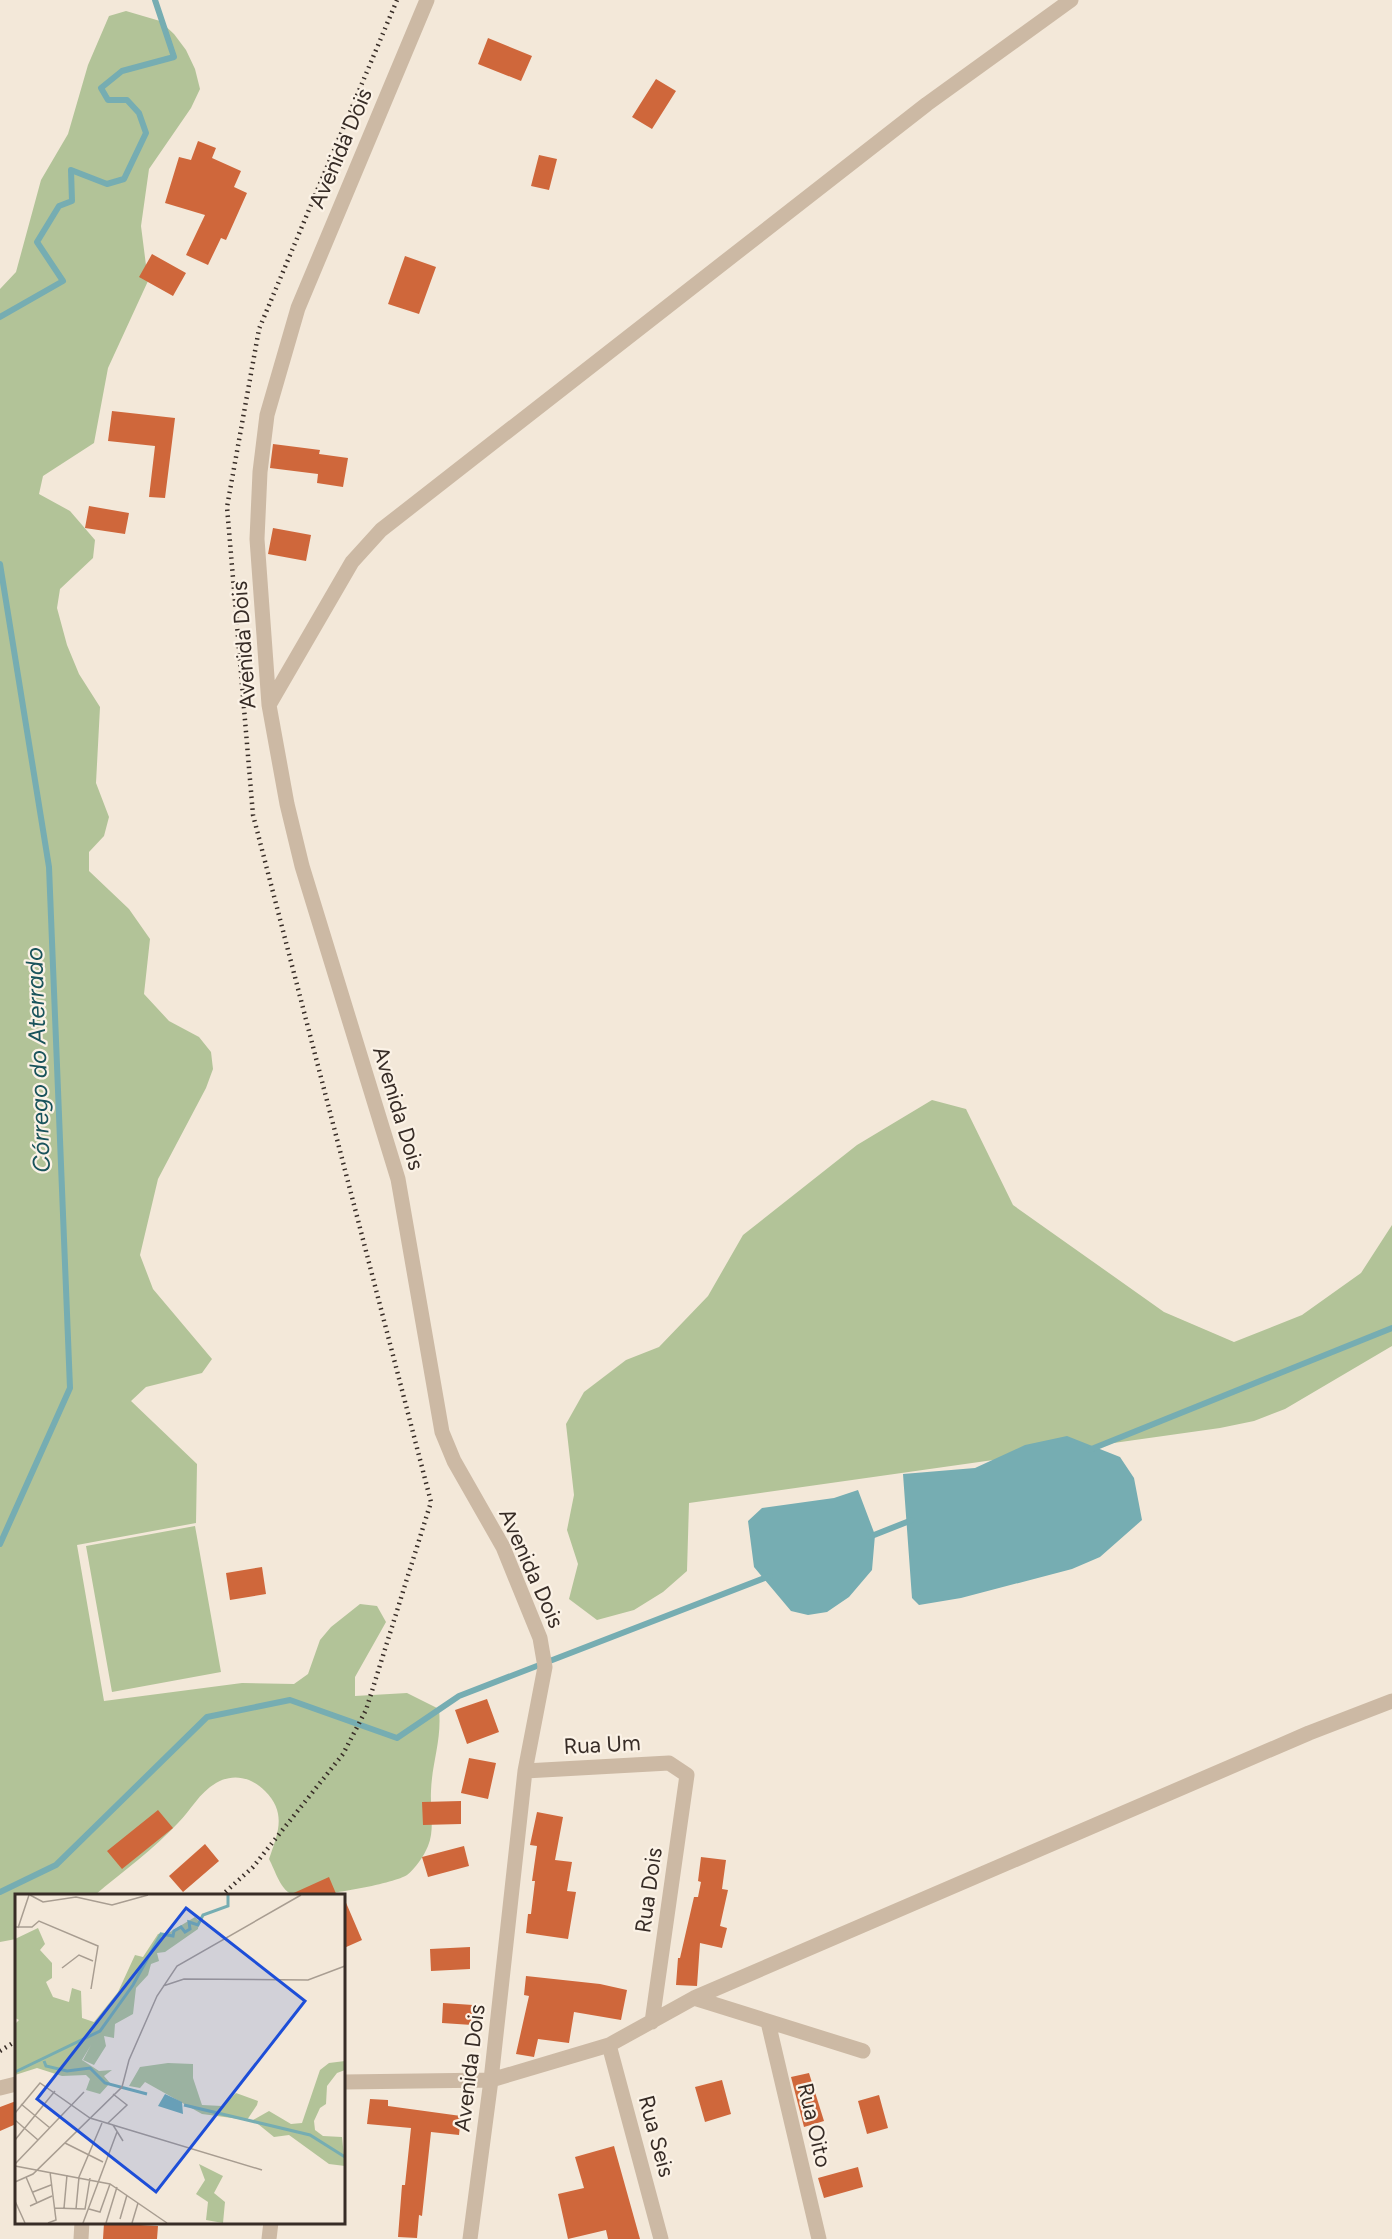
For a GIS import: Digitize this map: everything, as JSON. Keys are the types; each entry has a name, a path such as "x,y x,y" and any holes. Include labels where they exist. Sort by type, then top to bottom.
{"street":[{"name":"Avenida Dois","path":"427,0 298,308 267,416 260,472 257,539 269,705 287,804 302,866 398,1179 442,1432 454,1461 503,1547 540,1638 544,1660 525,1771 491,2080 470,2239"},
{"path":"269,705 352,562 381,530 927,104 1071,0"},
{"path":"345,2082 491,2080 609,2045 694,1998 1298,1737 1392,1701"},
{"name":"Rua Um","path":"525,1771 669,1763 679,1769"},
{"name":"Rua Dois","path":"652,2022 687,1774 679,1769"},
{"path":"694,1998 863,2051"},
{"name":"Rua Oito","path":"768,2022 819,2239"},
{"name":"Rua Seis","path":"609,2045 661,2239"},
{"path":"0,2088 15,2084"},
{"path":"81,2239 82,2224"},
{"path":"269,2239 271,2224"}],"green space":[{"path":"126,11 160,21 186,50 195,69 200,89 191,108 149,169 141,226 148,281 108,368 94,443 43,476 39,494 70,511 95,540 93,558 60,589 57,608 67,645 79,674 100,707 96,783 109,817 104,836 89,852 89,871 129,909 150,939 144,994 169,1021 199,1037 211,1052 213,1069 206,1088 158,1179 140,1255 153,1289 212,1359 202,1373 146,1387 131,1401 197,1464 196,1523 77,1545 104,1701 242,1683 294,1684 308,1674 320,1640 331,1627 360,1604 377,1606 386,1622 355,1677 355,1696 407,1693 439,1709 440,1720 432,1780 430,1839 422,1858 407,1875 399,1879 333,1893 289,1893 282,1885 269,1859 279,1823 276,1807 260,1786 235,1777 216,1783 205,1792 169,1833 96,1894 15,1894 15,1939 0,1942 0,289 16,272 41,180 68,134 88,65 109,16"},
{"path":"932,1100 966,1109 1013,1205 1164,1312 1234,1342 1302,1315 1361,1273 1392,1225 1392,1346 1285,1409 1254,1421 1220,1428 689,1503 687,1571 663,1592 634,1610 597,1620 569,1599 578,1564 567,1530 574,1495 566,1424 584,1392 626,1360 659,1347 708,1296 743,1235 857,1145"},
{"path":"195,1526 221,1672 112,1692 86,1546"}],"water":[{"path":"1067,1436 1120,1457 1134,1478 1142,1520 1100,1557 1072,1569 961,1598 919,1605 912,1598 903,1474 975,1468 1025,1445"},
{"path":"858,1490 875,1535 872,1570 849,1597 827,1612 808,1615 791,1611 754,1567 748,1521 762,1508 834,1498"}],"building":[{"path":"488,38 532,56 521,81 478,64"},
{"path":"656,79 676,91 652,129 632,117"},
{"path":"198,141 216,148 212,158 241,171 234,187 247,193 226,240 221,238 208,265 186,255 205,215 165,203 179,157 191,160"},
{"path":"539,155 557,159 549,190 531,186"},
{"path":"152,254 186,273 173,296 139,277"},
{"path":"405,256 436,267 419,314 388,304"},
{"path":"112,411 175,418 165,498 149,497 155,446 108,441"},
{"path":"273,444 320,450 319,454 348,458 343,487 317,483 318,474 270,468"},
{"path":"89,506 129,513 125,534 85,528"},
{"path":"273,528 311,535 306,561 268,554"},
{"path":"262,1567 266,1594 230,1600 226,1573"},
{"path":"487,1699 499,1732 467,1744 455,1710"},
{"path":"469,1758 496,1763 488,1799 461,1793"},
{"path":"461,1801 461,1824 423,1825 422,1802"},
{"path":"158,1810 173,1828 122,1869 107,1851"},
{"path":"537,1812 563,1817 555,1860 572,1862 567,1891 576,1892 568,1939 526,1933 535,1881 532,1881 537,1846 530,1845"},
{"path":"205,1844 219,1861 183,1892 169,1876"},
{"path":"464,1846 469,1866 428,1877 422,1857"},
{"path":"701,1857 726,1860 722,1889 728,1890 720,1926 727,1928 722,1948 700,1943 697,1986 676,1985 678,1958 680,1958 694,1897 698,1897 701,1882 698,1881"},
{"path":"329,1877 336,1894 291,1894"},
{"path":"345,1900 362,1940 345,1948"},
{"path":"470,1947 470,1969 431,1971 430,1949"},
{"path":"526,1976 600,1984 627,1990 621,2020 574,2012 569,2043 538,2039 534,2057 516,2054 529,1996 524,1995"},
{"path":"443,2003 473,2005 472,2025 442,2023"},
{"path":"809,2073 824,2121 804,2127 791,2077"},
{"path":"722,2080 731,2114 705,2122 695,2087"},
{"path":"879,2095 888,2128 867,2134 858,2101"},
{"path":"370,2099 388,2100 388,2106 461,2116 459,2135 431,2132 422,2216 419,2215 417,2238 398,2237 402,2185 405,2185 411,2128 367,2124"},
{"path":"15,2101 15,2124 0,2131 0,2107"},
{"path":"614,2146 640,2239 608,2239 606,2230 568,2239 558,2194 584,2188 575,2157"},
{"path":"858,2167 863,2187 824,2198 818,2178"},
{"path":"104,2224 158,2226 157,2239 103,2239"}],"waterway":[{"name":"Córrego do Aterrado","path":"0,317 63,281 37,242 59,206 72,201 71,170 107,184 124,179 146,133 139,113 127,100 108,100 101,88 122,71 174,57 155,0"},
{"name":"Córrego do Aterrado","path":"0,564 49,867 70,1388 0,1544"},
{"path":"1089,1450 1392,1328"},
{"path":"869,1537 912,1520"},
{"path":"0,1892 56,1865 207,1717 290,1700 397,1738 459,1696 770,1576"}],"railway":[{"path":"223,1894 253,1867 343,1754 366,1710 431,1502 253,815 227,507 259,329 397,0"},
{"path":"0,2051 15,2042"}]}
